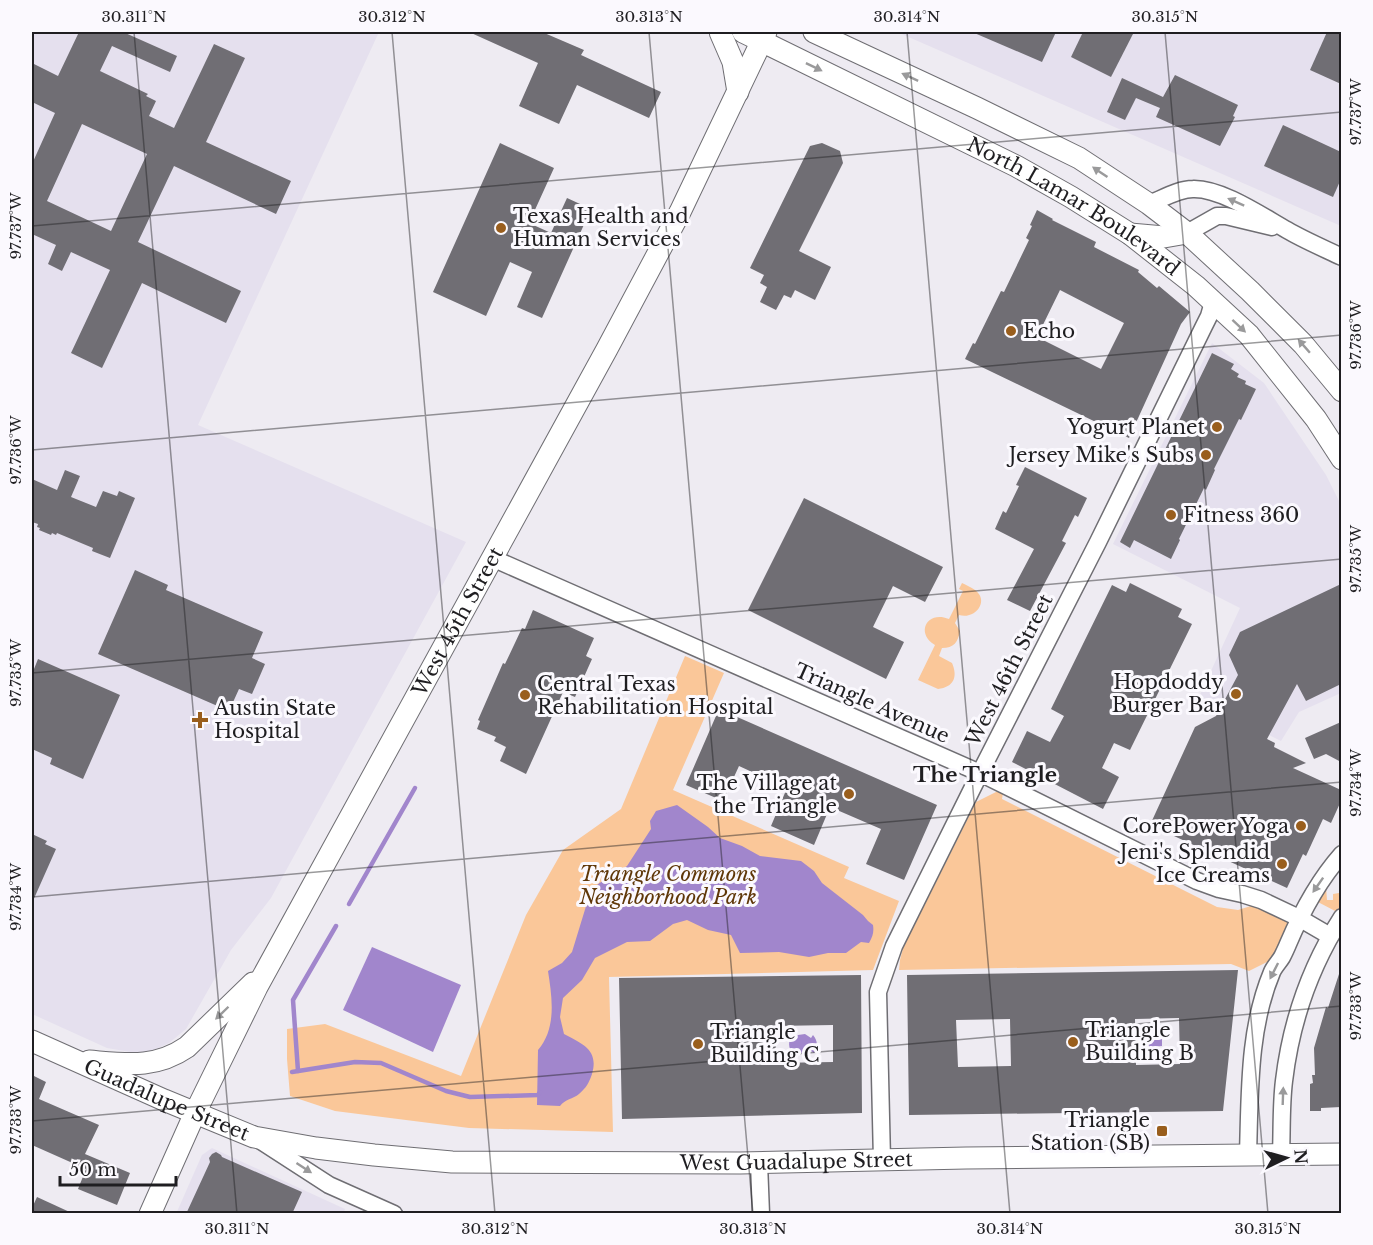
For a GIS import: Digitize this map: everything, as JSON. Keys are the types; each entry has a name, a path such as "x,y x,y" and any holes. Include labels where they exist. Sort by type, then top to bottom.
{"main road":[{"path":"720,32 733,62 738,92"},
{"name":"North Lamar Boulevard","path":"814,32 977,108 1079,159 1149,204 1187,233 1242,284 1303,344 1341,392"},
{"name":"West 45th Street","path":"150,1214 195,1113 265,972 613,339 680,212 738,92 757,35"},
{"name":"North Lamar Boulevard","path":"757,35 1016,166 1130,234 1196,286 1213,308 1249,336 1316,419 1336,437 1341,459"},
{"path":"1130,234 1164,237 1187,233"},
{"path":"75,1060 133,1065 162,1060 177,1054 265,972"},
{"name":"Guadalupe Street","path":"32,1041 255,1137"},
{"name":"West Guadalupe Street","path":"255,1137 322,1149 452,1162 759,1162 1341,1154"}],"street":[{"path":"1149,204 1193,189 1222,195 1251,208 1287,230 1341,257"},
{"path":"1187,233 1217,216 1287,230"},
{"name":"West 46th Street","path":"882,1160 878,992 894,946 1213,308"},
{"name":"Triangle Avenue","path":"492,558 980,773 1197,881 1261,900 1330,936"},
{"path":"1248,1154 1254,1040 1262,1003 1273,971 1282,957 1299,918 1313,893 1341,854"},
{"path":"1281,1154 1283,1083 1288,1047 1299,1007 1313,970 1341,918"},
{"name":"Guadalupe Street","path":"255,1137 329,1185 394,1214"},
{"path":"759,1162 760,1214"}],"shaded area":[{"name":"Austin State Hospital","path":"32,32 379,32 198,425 466,542 271,898 231,950 186,1029 169,1043 152,1051 136,1053 107,1048 32,1014"},
{"path":"897,32 1341,32 1341,226"},
{"path":"1212,343 1264,383 1326,475 1341,505 1341,693 1299,712 1281,741 1198,699 1240,608 1113,544"},
{"path":"677,805 720,838 760,856 801,861 814,871 822,883 873,925 869,943 861,942 846,953 828,953 809,957 779,952 740,953 731,935 708,930 687,920 673,924 650,941 627,942 595,958 582,980 563,998 560,1017 564,1034 588,1049 593,1059 594,1066 588,1083 579,1094 560,1106 537,1105 538,1050 548,1032 552,1012 548,971 562,963 572,952 587,903 598,884 627,866 651,829 650,821 656,811"},
{"path":"372,947 461,985 433,1052 343,1010"},
{"path":"1148,1028 1162,1028 1162,1046 1149,1047"},
{"path":"805,1034 811,1038 813,1035 816,1040 817,1046 814,1053 811,1051 804,1054 796,1051 793,1054 789,1044 792,1035 795,1038"},
{"path":"212,1148 345,1209 343,1214 176,1214 202,1155"}],"green space":[{"path":"962,583 979,594 981,604 970,615 959,615 955,623 960,631 957,641 950,647 942,648 939,656 952,663 955,673 951,684 938,689 918,680 935,645 926,635 926,624 935,618 949,619 963,591 959,589"},
{"name":"Triangle Commons Neighborhood Park","path":"685,656 724,673 673,790 849,867 844,878 899,901 873,970 609,977 613,1132 469,1128 335,1111 290,1096 287,1029 325,1024 461,1076 526,915 563,850 621,809"},
{"path":"998,791 1003,793 1002,799 1217,907 1238,910 1254,905 1285,920 1289,924 1271,960 1249,971 1231,964 899,970 903,948 976,802"},
{"path":"1339,886 1341,886 1341,910 1339,913 1316,901 1326,887 1327,900 1333,900 1333,894 1339,893"}],"building":[{"path":"79,32 123,32 177,56 170,72 112,46 100,71 148,94 146,96 156,101 149,116 174,128 214,44 245,58 206,142 291,181 276,214 174,166 138,242 241,291 226,323 142,283 102,368 71,353 110,270 71,252 62,271 48,264 56,245 32,234 32,164 55,113 32,102 32,63 58,76","holes":["82,124 147,154 111,231 47,201"]},
{"path":"469,32 542,32 584,50 581,55 661,92 649,118 577,85 559,124 519,106 538,63"},
{"path":"972,32 1056,32 1042,62"},
{"path":"1083,32 1134,32 1111,77 1071,57"},
{"path":"1327,32 1341,34 1341,84 1310,70"},
{"path":"1175,75 1238,105 1233,116 1235,117 1220,146 1156,117 1160,108 1136,98 1125,120 1107,112 1122,78 1163,97"},
{"path":"1283,125 1341,152 1341,179 1333,197 1264,166"},
{"name":"Texas Health and Human Services","path":"500,143 554,168 529,223 551,233 567,198 591,209 542,318 517,307 532,272 510,262 486,316 433,292"},
{"path":"822,143 840,151 843,163 799,251 831,267 815,300 795,290 791,298 784,295 776,310 760,302 767,287 760,283 764,275 750,268 810,146"},
{"name":"Echo","path":"1037,210 1096,242 1094,247 1139,270 1138,272 1157,288 1159,286 1190,312 1181,324 1129,438 965,359 973,343 975,344 1001,291 1004,292 1029,240 1026,238 1032,226 1030,225","holes":["1060,290 1124,323 1101,369 1037,337"]},
{"path":"1212,353 1234,364 1231,369 1239,374 1237,377 1256,389 1214,469 1206,490 1204,488 1171,559 1134,540 1130,548 1120,542"},
{"path":"1025,467 1087,498 1078,517 1075,515 1062,541 1066,543 1030,611 1007,600 1034,549 995,529 1003,511 1006,513"},
{"path":"65,470 80,476 71,497 96,507 103,491 117,496 119,491 135,498 110,558 57,533 51,535 39,530 38,524 32,522 32,479 57,490"},
{"path":"804,498 943,567 925,602 893,586 873,627 904,642 886,679 748,610"},
{"path":"135,570 168,585 166,590 263,632 252,658 265,664 252,694 239,689 229,711 98,654"},
{"path":"1130,583 1182,609 1178,617 1192,624 1130,750 1114,743 1102,768 1119,777 1103,809 1012,762 1027,731 1050,742 1064,716 1051,709 1112,585 1126,592"},
{"path":"1341,584 1341,684 1306,701 1297,684 1267,739 1275,743 1274,747 1306,763 1293,768 1341,790 1341,801 1331,823 1323,819 1306,856 1303,854 1287,888 1150,825 1195,727 1216,716 1238,675 1229,655 1240,632"},
{"name":"Central Texas Rehabilitation Hospital","path":"533,610 594,638 586,656 592,659 575,697 563,692 526,774 500,761 506,747 494,741 496,737 477,729 480,721 478,720 503,663 505,664 522,628 525,629"},
{"path":"38,659 120,695 83,779 50,764 52,758 32,749 32,674"},
{"name":"The Village at the Triangle","path":"719,709 937,805 904,880 866,864 881,829 830,807 814,845 771,826 787,788 739,766 723,801 686,785"},
{"path":"1341,722 1341,762 1326,754 1314,759 1305,738"},
{"path":"32,834 47,841 45,844 56,849 32,903"},
{"name":"Triangle Building B","path":"1238,970 1223,1111 909,1115 907,975","holes":["1179,1018 1180,1064 1136,1065 1135,1019","1010,1019 1011,1066 958,1067 956,1020"]},
{"path":"1339,974 1341,974 1341,1107 1310,1111 1310,1084 1313,1083 1312,1075 1315,1075 1314,1048"},
{"name":"Triangle Building C","path":"861,975 862,1113 622,1119 619,978","holes":["833,1025 833,1062 776,1063 775,1026"]},
{"path":"32,1075 46,1082 39,1099 99,1125 85,1154 130,1173 117,1205 78,1189 86,1169 32,1145"},
{"path":"216,1152 222,1157 302,1192 292,1214 186,1214 210,1162 209,1158"},
{"path":"37,1197 74,1214 32,1214"}],"waterway":[{"path":"349,904 415,788"},
{"path":"298,1071 293,1000 336,926"},
{"path":"292,1072 355,1062 381,1063 446,1091 470,1097 538,1095 540,1092"}],"place":[{"name":"Texas Health and Human Services","path":"501,228"},
{"name":"Echo","path":"1011,331"},
{"name":"Yogurt Planet","path":"1217,427"},
{"name":"Jersey Mike's Subs","path":"1206,455"},
{"name":"Fitness 360","path":"1171,515"},
{"name":"Hopdoddy Burger Bar","path":"1236,694"},
{"name":"Central Texas Rehabilitation Hospital","path":"525,695"},
{"name":"Austin State Hospital","path":"200,720"},
{"name":"The Village at the Triangle","path":"849,794"},
{"name":"CorePower Yoga","path":"1301,826"},
{"name":"Jeni's Splendid Ice Creams","path":"1282,864"},
{"name":"Triangle Building B","path":"1073,1042"},
{"name":"Triangle Building C","path":"698,1044"},
{"name":"Triangle Station (SB)","path":"1162,1131"}],"district":[{"name":"The Triangle","path":"985,775"}]}
